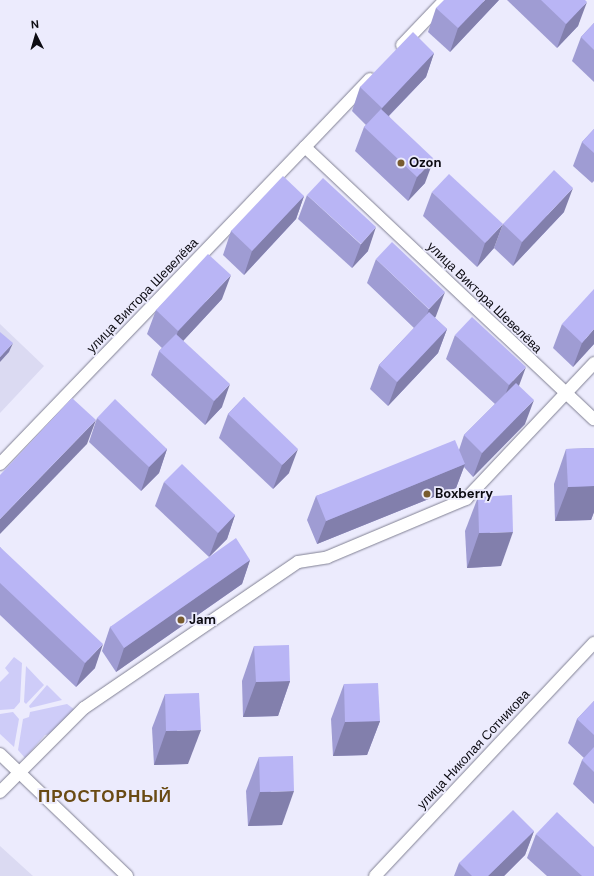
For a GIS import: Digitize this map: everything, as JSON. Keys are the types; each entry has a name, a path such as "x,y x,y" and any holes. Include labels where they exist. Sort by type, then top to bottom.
{"street":[{"path":"391,57 445,0"},
{"name":"улица Виктора Шевелёва","path":"0,464 380,68"},
{"name":"улица Виктора Шевелёва","path":"305,147 594,418"},
{"path":"0,792 84,708 298,562 328,557 466,499 594,363"},
{"name":"улица Николая Сотникова","path":"375,876 594,643"},
{"path":"0,754 127,876"}],"shaded area":[{"path":"0,324 44,366 0,413"},
{"path":"14,657 22,663 20,702 14,709 0,710 0,682 9,673 5,668"},
{"path":"26,666 44,685 26,704 24,702"},
{"path":"47,685 62,700 30,708 29,706"},
{"path":"67,704 78,712 53,734 45,735 25,758 18,750 23,719 29,717 30,712"},
{"path":"13,712 19,719 14,747 0,734 0,714"},
{"path":"0,846 33,876 0,876"}],"building":[{"path":"444,0 485,0 458,28 436,8"},
{"path":"541,0 585,0 587,2 566,24"},
{"path":"594,23 594,50 581,37"},
{"path":"413,32 434,53 382,108 360,87"},
{"path":"381,109 434,159 417,177 364,127"},
{"path":"594,129 594,153 582,142"},
{"path":"554,170 573,188 522,242 503,224"},
{"path":"449,174 503,224 485,243 432,192"},
{"path":"283,176 304,196 252,251 231,231"},
{"path":"323,178 376,227 361,244 307,195"},
{"path":"392,242 445,292 429,309 376,259"},
{"path":"208,254 231,275 178,331 156,310"},
{"path":"594,289 594,329 582,343 562,324"},
{"path":"429,312 447,329 397,382 379,365"},
{"path":"472,317 526,367 509,385 455,335"},
{"path":"0,332 13,343 0,357"},
{"path":"176,334 230,384 214,401 159,351"},
{"path":"516,383 534,400 482,453 464,435"},
{"path":"244,397 298,449 282,465 228,414"},
{"path":"72,398 96,420 0,519 0,475"},
{"path":"115,399 167,449 149,467 97,418"},
{"path":"455,440 465,464 326,521 316,496"},
{"path":"594,448 594,486 568,487 566,449"},
{"path":"182,464 235,515 218,533 164,482"},
{"path":"512,495 513,532 479,533 478,497"},
{"path":"236,538 250,560 124,648 110,627"},
{"path":"0,547 103,644 85,663 0,583"},
{"path":"289,645 290,681 256,682 254,646"},
{"path":"378,683 380,721 345,722 344,684"},
{"path":"199,693 201,730 166,731 165,694"},
{"path":"594,701 594,735 577,719"},
{"path":"594,747 594,772 582,760"},
{"path":"293,756 294,791 260,792 259,757"},
{"path":"513,810 534,831 488,876 472,876 459,863"},
{"path":"557,812 594,847 594,876 582,876 536,834"}],"place":[{"name":"Ozon","path":"401,163"},
{"name":"Boxberry","path":"427,494"},
{"name":"Jam","path":"181,620"}],"district":[{"name":"ПРОСТОРНЫЙ","path":"105,797"}]}
